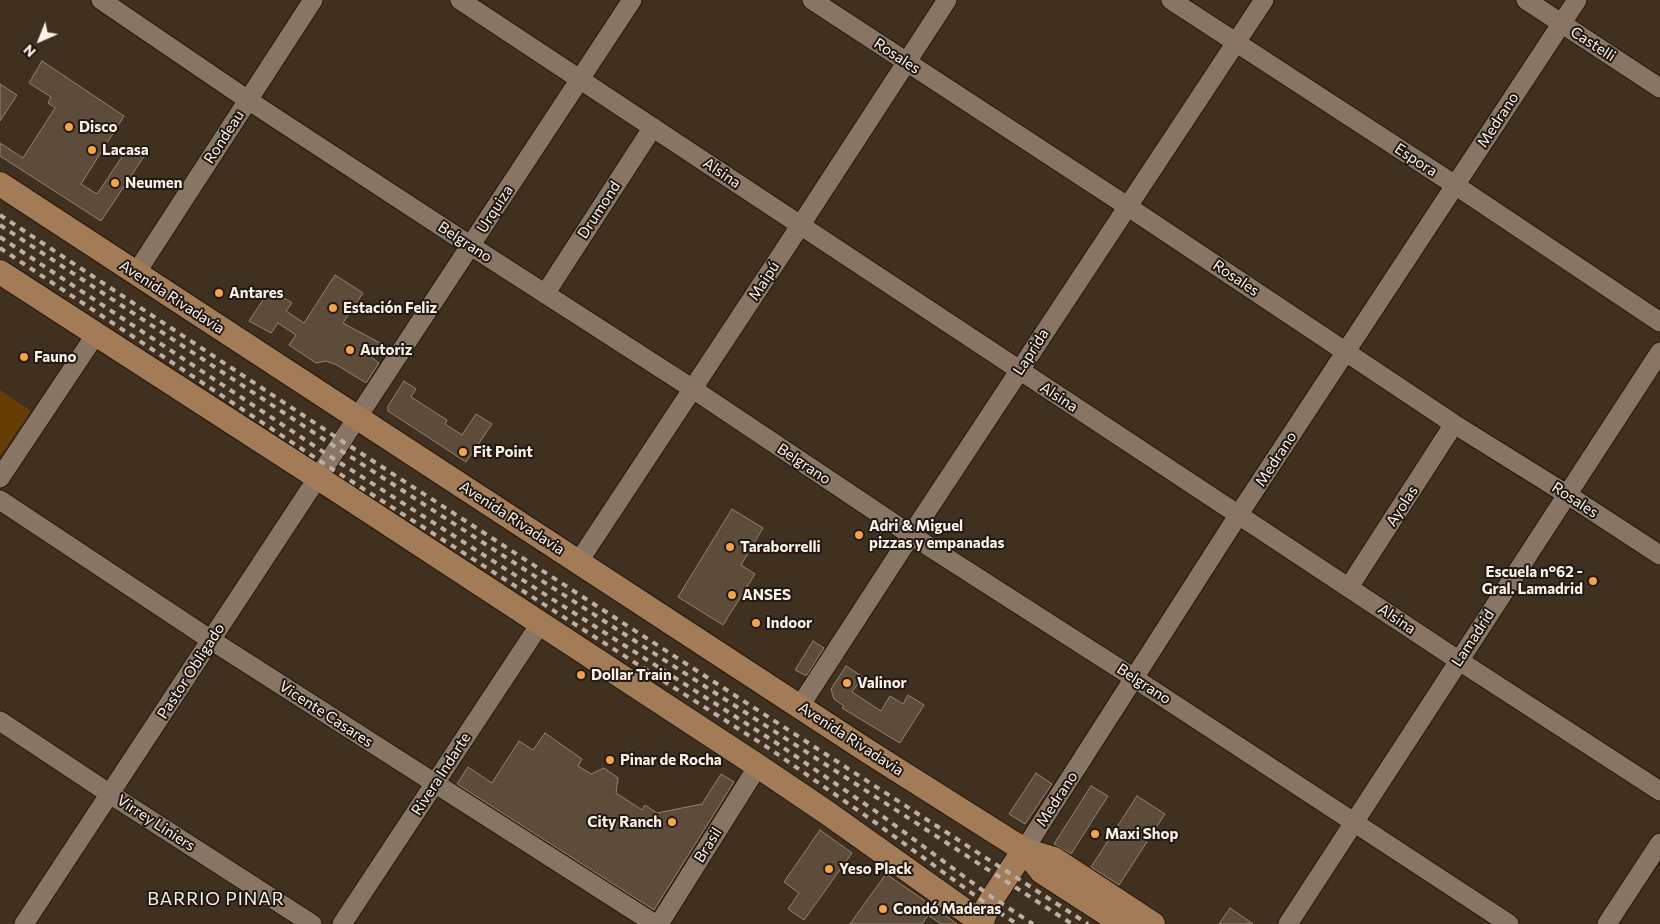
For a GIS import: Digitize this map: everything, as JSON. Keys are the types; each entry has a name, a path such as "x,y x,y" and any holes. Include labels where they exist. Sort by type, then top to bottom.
{"main road":[{"name":"Avenida Rivadavia","path":"0,184 1024,850 1054,859 1153,924"},
{"path":"0,272 318,477 758,766 982,923"},
{"name":"Avenida Rivadavia","path":"1024,850 1042,872 1123,924"},
{"name":"Medrano","path":"982,923 988,905 1024,850"}],"street":[{"name":"Belgrano","path":"101,0 248,100 470,246 693,388 910,535 1134,678 1509,924"},
{"name":"Rondeau","path":"136,273 313,0"},
{"name":"Alsina","path":"460,0 1458,660 1660,791"},
{"name":"Urquiza","path":"358,418 632,0"},
{"name":"Rosales","path":"812,0 1127,206 1454,424 1660,555"},
{"name":"Maipú","path":"579,561 800,226 946,0"},
{"name":"Espora","path":"1171,0 1660,322"},
{"name":"Laprida","path":"800,706 910,535 1264,0"},
{"name":"Castelli","path":"1526,0 1660,88"},
{"name":"Medrano","path":"1024,850 1239,514 1577,0"},
{"name":"Drumond","path":"545,294 653,127"},
{"path":"0,478 96,334"},
{"name":"Lamadrid","path":"1288,924 1660,352"},
{"name":"Pastor Obligado","path":"24,924 358,418"},
{"name":"Ayolas","path":"1349,587 1454,424"},
{"name":"Vicente Casares","path":"0,500 211,640 657,924"},
{"name":"Rivera Indarte","path":"342,924 540,624"},
{"name":"Virrey Liniers","path":"0,721 312,924"},
{"name":"Brasil","path":"657,924 758,766"},
{"path":"1607,924 1660,843"}],"shaded area":[{"path":"0,390 31,411 0,456"}],"building":[{"name":"Disco","path":"42,61 124,116 81,184 97,194 130,145 145,155 101,221 0,156 0,143 23,158 55,108 48,103 51,97 29,83"},
{"path":"0,84 17,95 0,121"},
{"path":"335,275 363,293 343,323 380,343 371,357 379,363 366,383 337,365 326,361 316,363 289,345 296,335 278,323 271,333 249,321 270,289 292,303 286,311 304,323"},
{"path":"404,381 416,389 411,397 447,420 445,424 462,435 476,414 492,424 466,462 388,411 388,406"},
{"name":"Taraborrelli","path":"732,509 763,528 741,565 755,574 723,625 678,597"},
{"path":"813,641 824,648 807,675 805,675 795,670"},
{"path":"846,666 863,677 852,692 881,711 890,696 903,704 908,695 924,705 900,743 842,708 844,706 834,699 831,689"},
{"path":"545,733 582,759 578,766 591,774 604,768 618,778 616,793 642,810 645,805 657,813 702,804 721,774 734,782 654,910 457,784 468,767 492,783 519,741 533,750"},
{"path":"1036,773 1052,784 1025,824 1009,814"},
{"path":"1091,786 1108,796 1071,854 1054,844"},
{"path":"1137,796 1165,814 1119,885 1091,867"},
{"path":"820,830 852,853 804,920 788,909 799,893 784,882"},
{"name":"Condó Maderas","path":"886,874 957,924 941,924 928,915 922,924 850,924"},
{"path":"1230,908 1253,924 1219,924"}],"railway":[{"path":"0,215 342,441 1088,924"},
{"path":"0,225 337,448 1072,924"},
{"path":"0,237 331,457 775,742 881,815 993,898 1033,924"},
{"path":"0,248 326,465 770,749 1017,924"}],"place":[{"name":"Disco","path":"69,127"},
{"name":"Lacasa","path":"92,150"},
{"name":"Neumen","path":"115,183"},
{"name":"Antares","path":"219,293"},
{"name":"Estación Feliz","path":"333,308"},
{"name":"Autoriz","path":"350,350"},
{"name":"Fauno","path":"24,357"},
{"name":"Fit Point","path":"463,452"},
{"name":"Adri & Miguel pizzas y empanadas","path":"859,535"},
{"name":"Taraborrelli","path":"730,547"},
{"name":"Escuela n°62 - Gral. Lamadrid","path":"1593,581"},
{"name":"ANSES","path":"732,595"},
{"name":"Indoor","path":"756,623"},
{"name":"Dollar Train","path":"581,675"},
{"name":"Valinor","path":"847,683"},
{"name":"Pinar de Rocha","path":"610,760"},
{"name":"City Ranch","path":"672,822"},
{"name":"Maxi Shop","path":"1095,834"},
{"name":"Yeso Plack","path":"829,869"},
{"name":"Condó Maderas","path":"883,909"}],"district":[{"name":"BARRIO PINAR","path":"216,899"}]}
